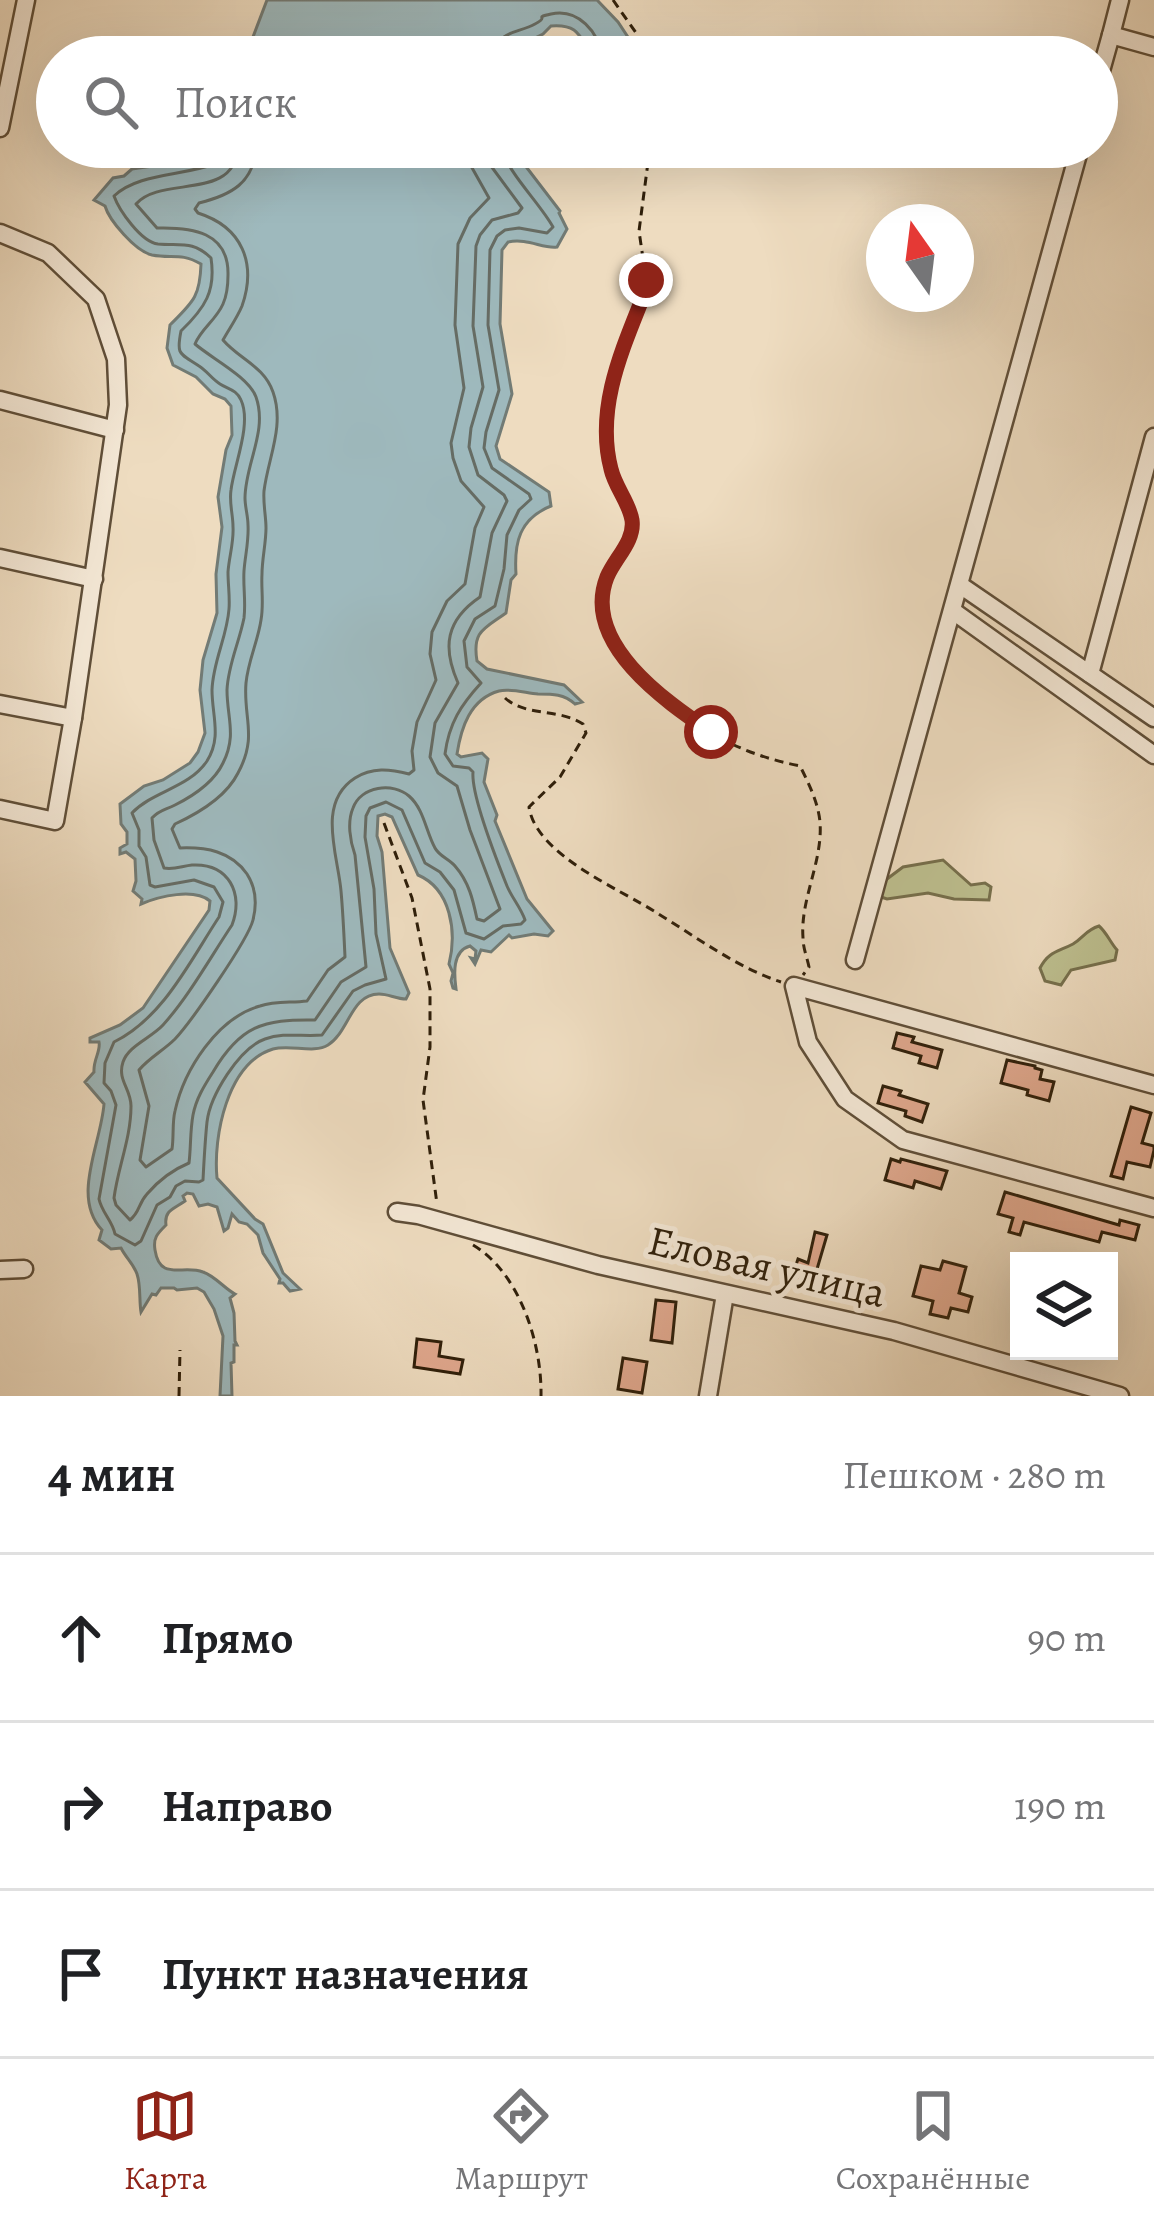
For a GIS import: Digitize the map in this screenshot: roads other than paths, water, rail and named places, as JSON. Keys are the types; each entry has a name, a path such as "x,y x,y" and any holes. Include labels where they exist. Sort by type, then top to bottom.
{"street":[{"path":"0,128 7,61 26,0"},
{"path":"1115,36 1111,35 1120,0"},
{"path":"1118,37 1154,47"},
{"path":"856,960 1074,168"},
{"path":"0,233 48,253 96,299 116,359 118,405 55,821 0,809"},
{"path":"0,400 115,430"},
{"path":"1090,674 1154,436"},
{"path":"0,558 94,579"},
{"path":"960,585 1154,718"},
{"path":"953,611 1154,755"},
{"path":"0,704 73,718"},
{"path":"1154,1085 794,986 808,1042 845,1099 903,1140 1154,1208"},
{"name":"Еловая улица","path":"397,1212 598,1265 894,1331 1120,1396"},
{"path":"0,1270 24,1269"},
{"path":"708,1396 725,1294"}],"water":[{"path":"267,0 597,0 627,36 579,36 567,27 551,26 539,36 253,36"},
{"path":"527,168 560,211 567,229 557,247 515,241 502,250 500,324 512,394 496,446 500,459 549,492 551,506 525,525 506,613 481,632 476,651 477,661 487,669 564,685 582,702 513,690 489,695 469,716 457,754 482,753 488,759 484,782 495,821 527,899 553,931 548,936 509,935 491,952 481,950 475,964 471,958 475,959 476,951 470,946 464,949 457,958 453,988 451,925 444,901 418,875 392,817 378,816 390,948 409,993 406,999 370,996 328,1045 273,1049 257,1057 234,1085 221,1123 217,1178 263,1224 283,1273 300,1289 290,1291 279,1283 258,1235 247,1224 232,1214 224,1231 217,1207 199,1206 193,1194 183,1196 185,1201 168,1213 155,1242 162,1266 203,1272 235,1294 230,1298 237,1345 231,1363 232,1396 220,1396 223,1336 204,1292 161,1288 141,1312 134,1267 121,1248 111,1249 99,1240 102,1230 89,1202 90,1170 104,1104 85,1082 94,1072 99,1045 90,1038 143,1008 209,910 210,901 186,894 141,904 133,891 135,859 126,852 120,854 127,844 127,832 121,824 120,804 190,763 205,733 200,690 217,613 222,527 218,497 232,435 231,406 173,365 167,348 170,325 197,292 201,264 138,248 105,206 94,200 113,178 132,169"}]}
